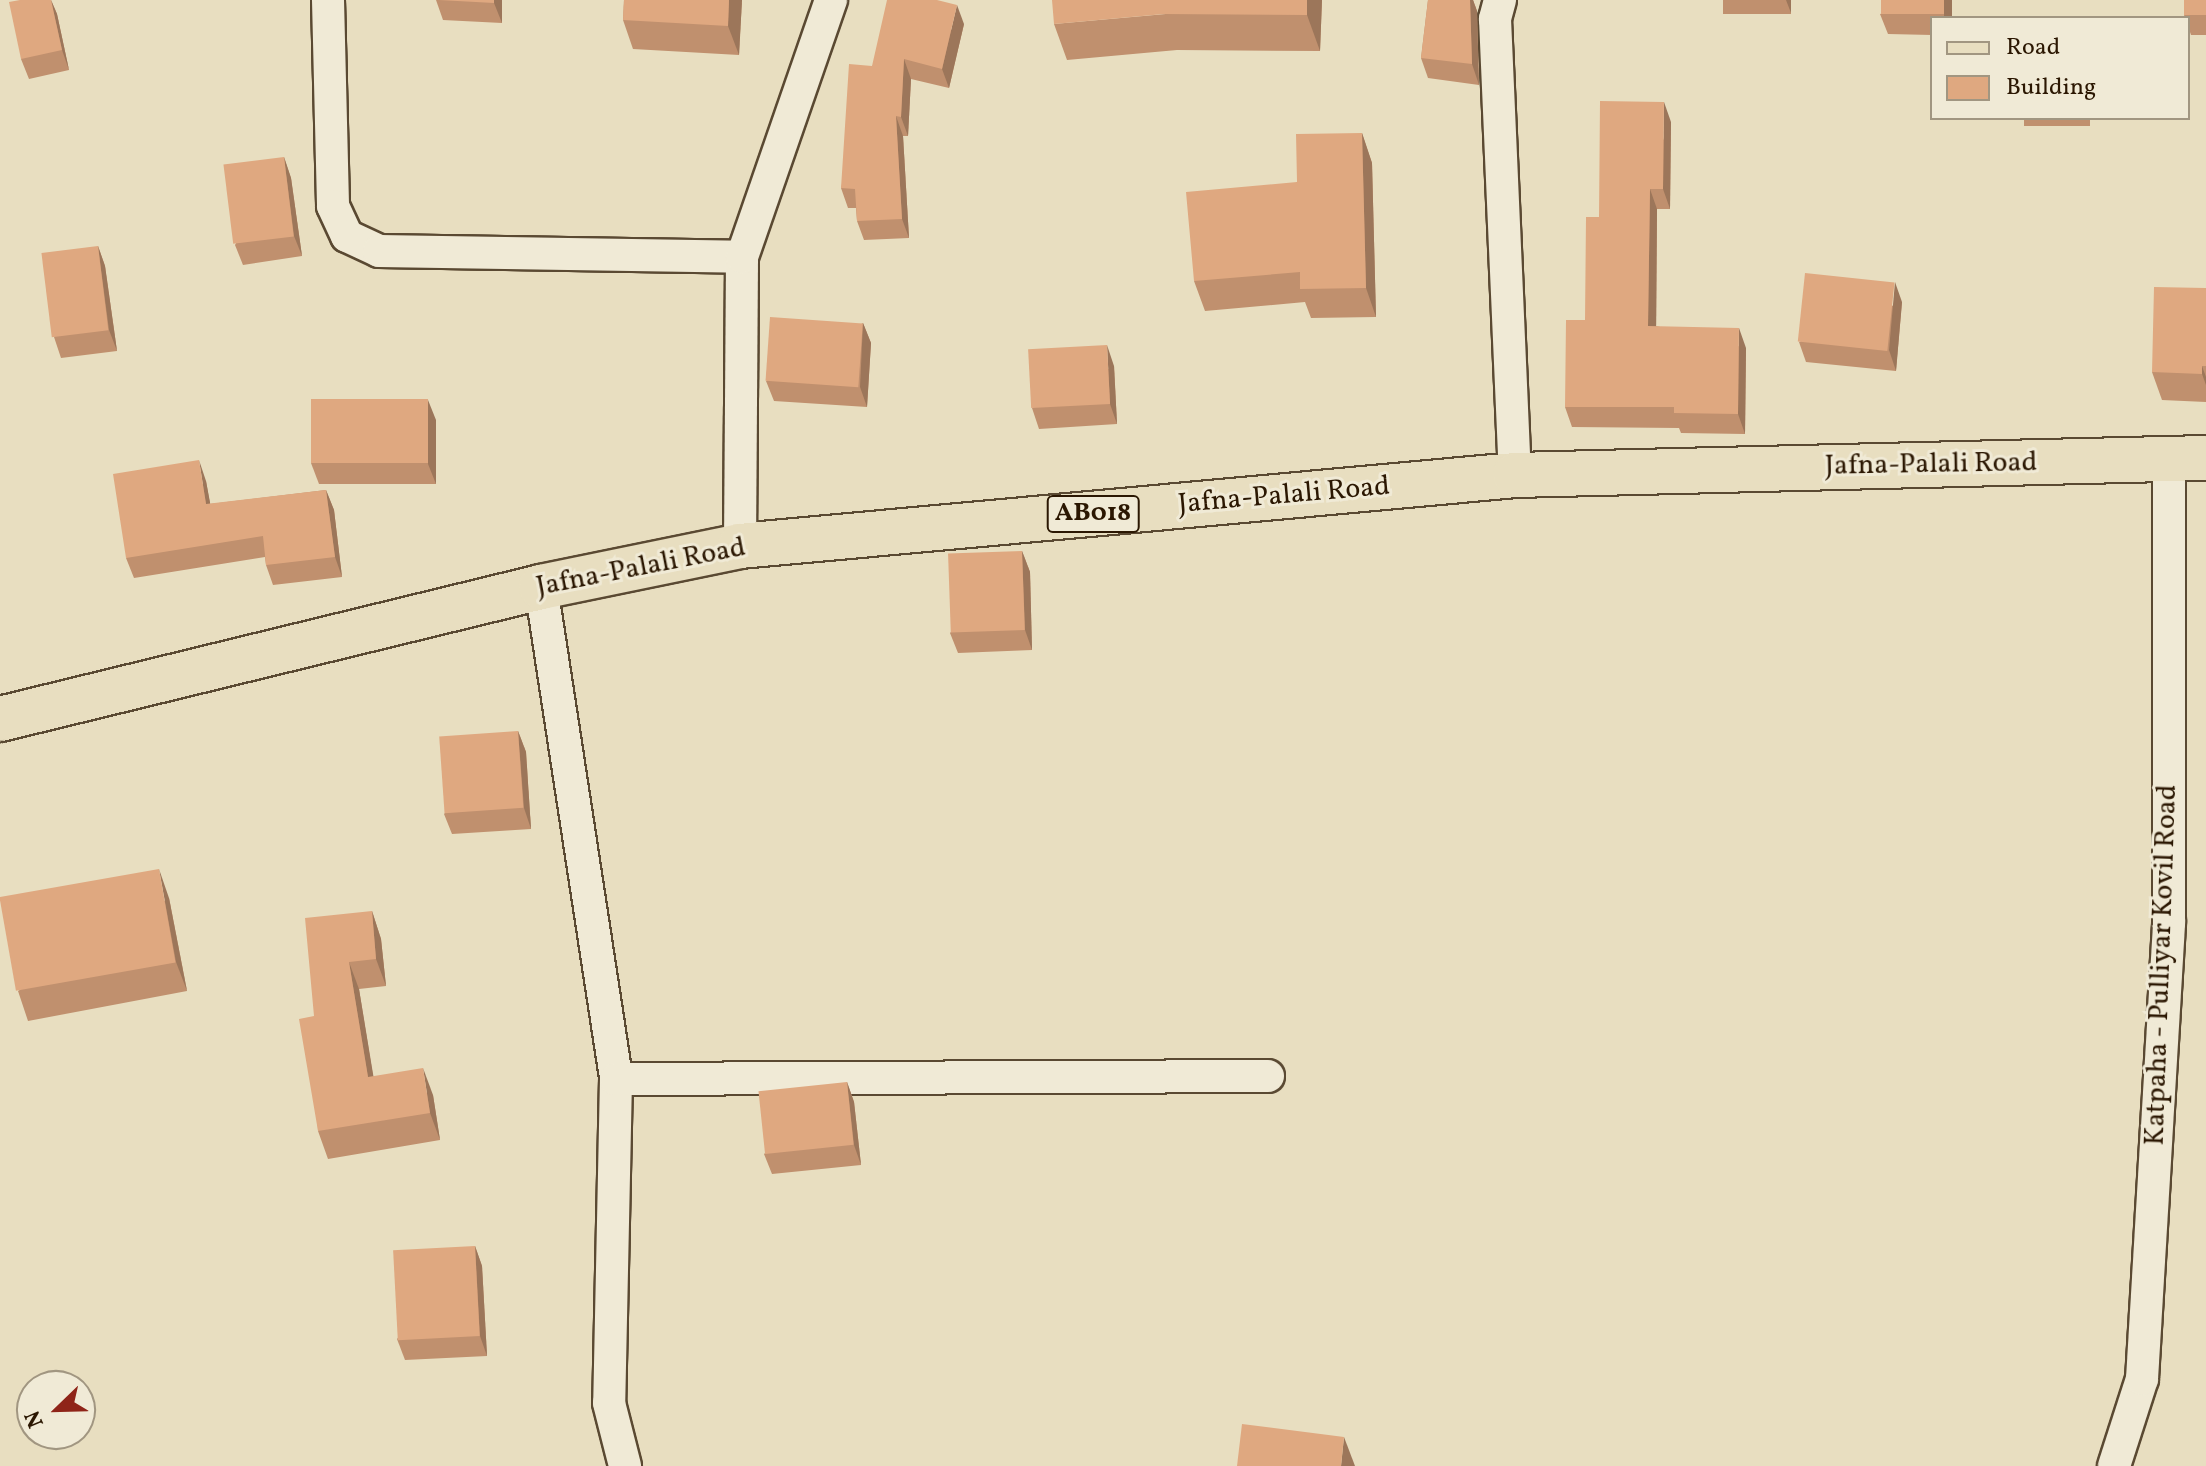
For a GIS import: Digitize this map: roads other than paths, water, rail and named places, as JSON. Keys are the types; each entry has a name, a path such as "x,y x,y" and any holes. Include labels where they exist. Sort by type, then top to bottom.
{"main road":[{"name":"Jafna-Palali Road","path":"0,719 541,587 740,546 1515,475 2187,458"}],"street":[{"path":"328,0 333,206 347,236 379,251 742,257"},
{"path":"740,546 742,257 831,0"},
{"path":"1500,0 1495,19 1515,475"},
{"name":"Katpaha - Pulliyar Kovil Road","path":"2114,1466 2142,1379 2169,923 2187,458"},
{"path":"541,587 616,1079 609,1403 625,1466"},
{"path":"616,1079 1268,1076"}]}
